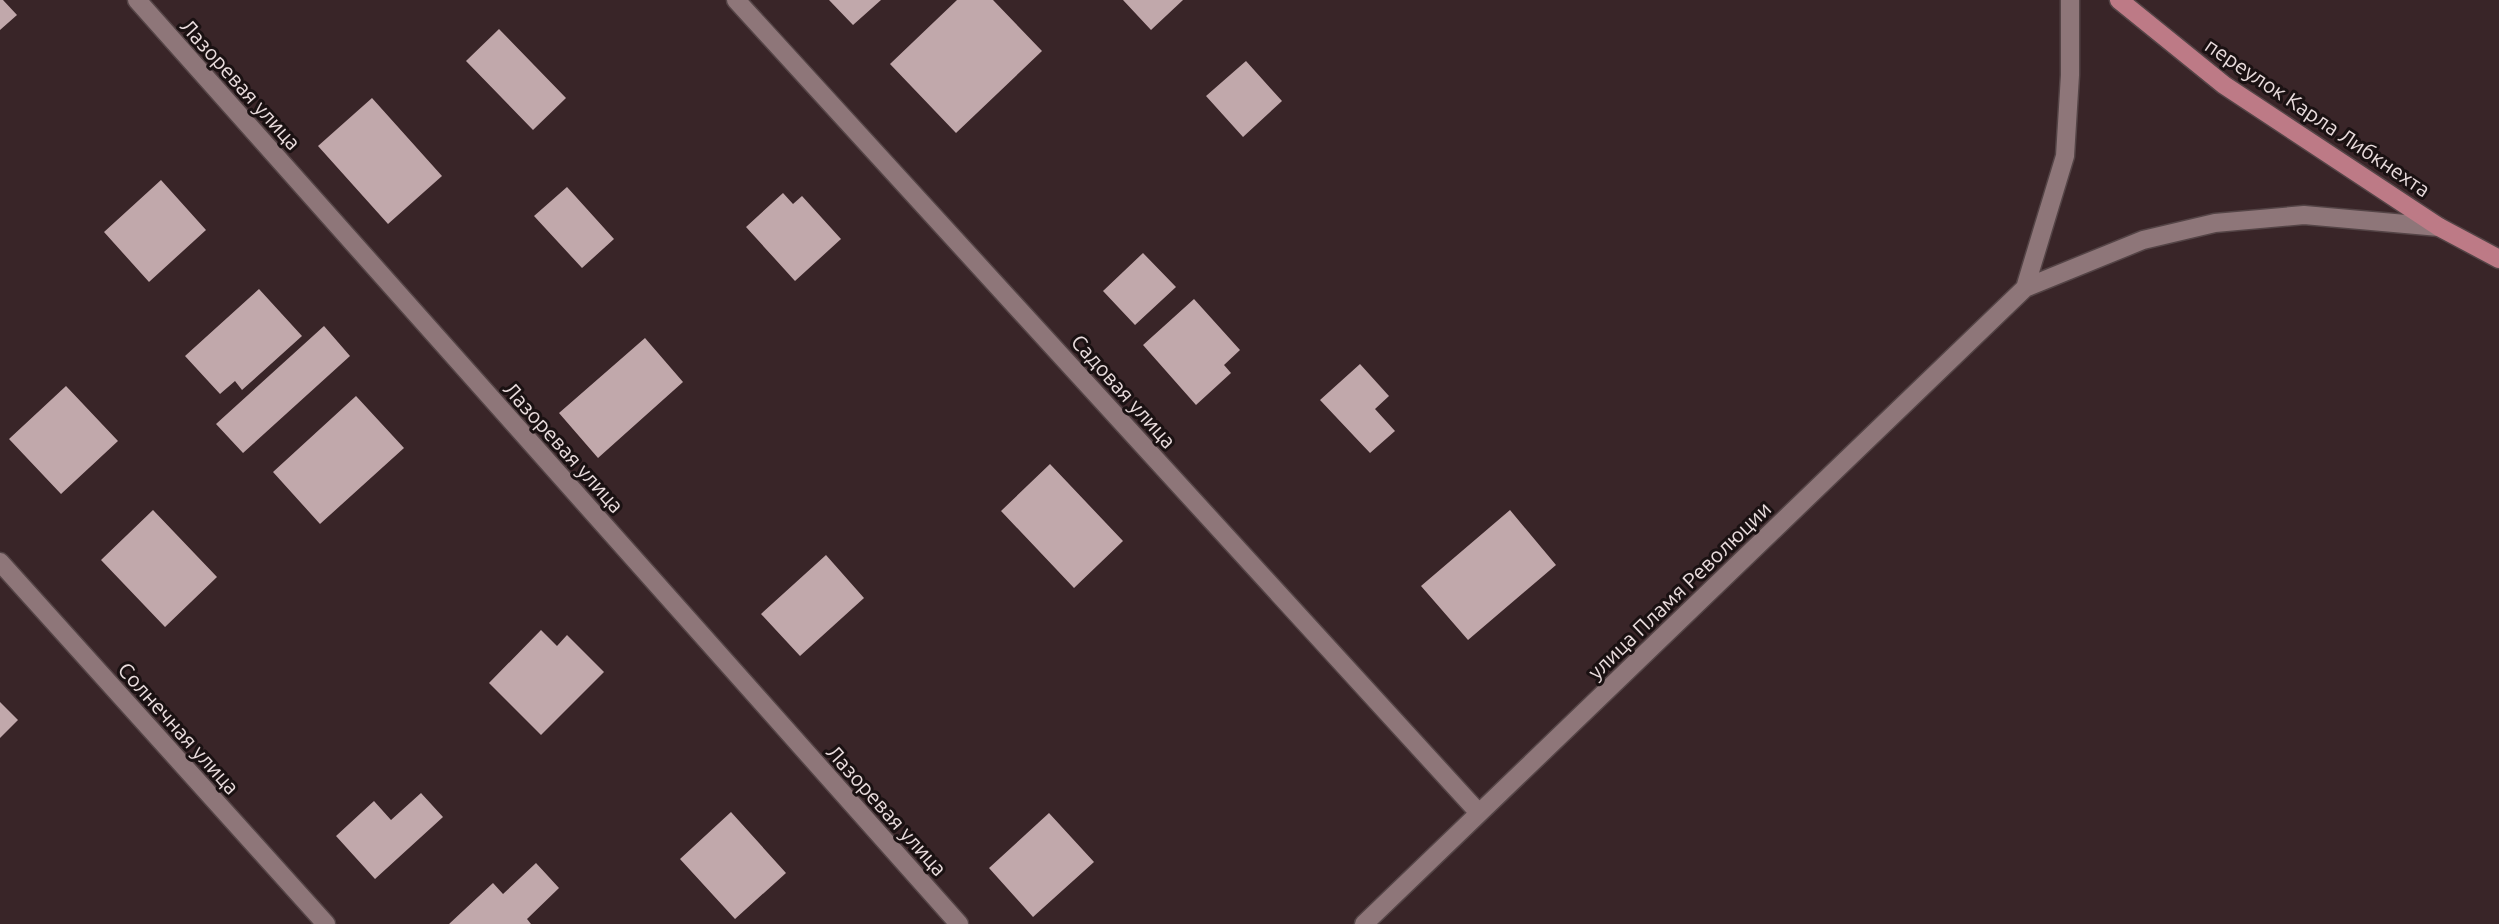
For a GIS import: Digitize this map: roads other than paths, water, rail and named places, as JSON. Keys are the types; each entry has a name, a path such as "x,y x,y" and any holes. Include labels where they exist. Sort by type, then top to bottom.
{"main road":[{"name":"переулок Карла Либкнехта","path":"2119,0 2224,85 2439,227 2499,259"}],"street":[{"name":"Лазоревая улица","path":"136,0 958,924"},
{"name":"Садовая улица","path":"736,0 1479,813"},
{"path":"2025,288 2065,156 2070,75 2070,0"},
{"path":"2025,288 2143,240 2215,223 2304,215 2439,227"},
{"name":"улица Пламя Революции","path":"1364,924 2025,288"},
{"name":"Солнечная улица","path":"0,562 326,924"}]}
